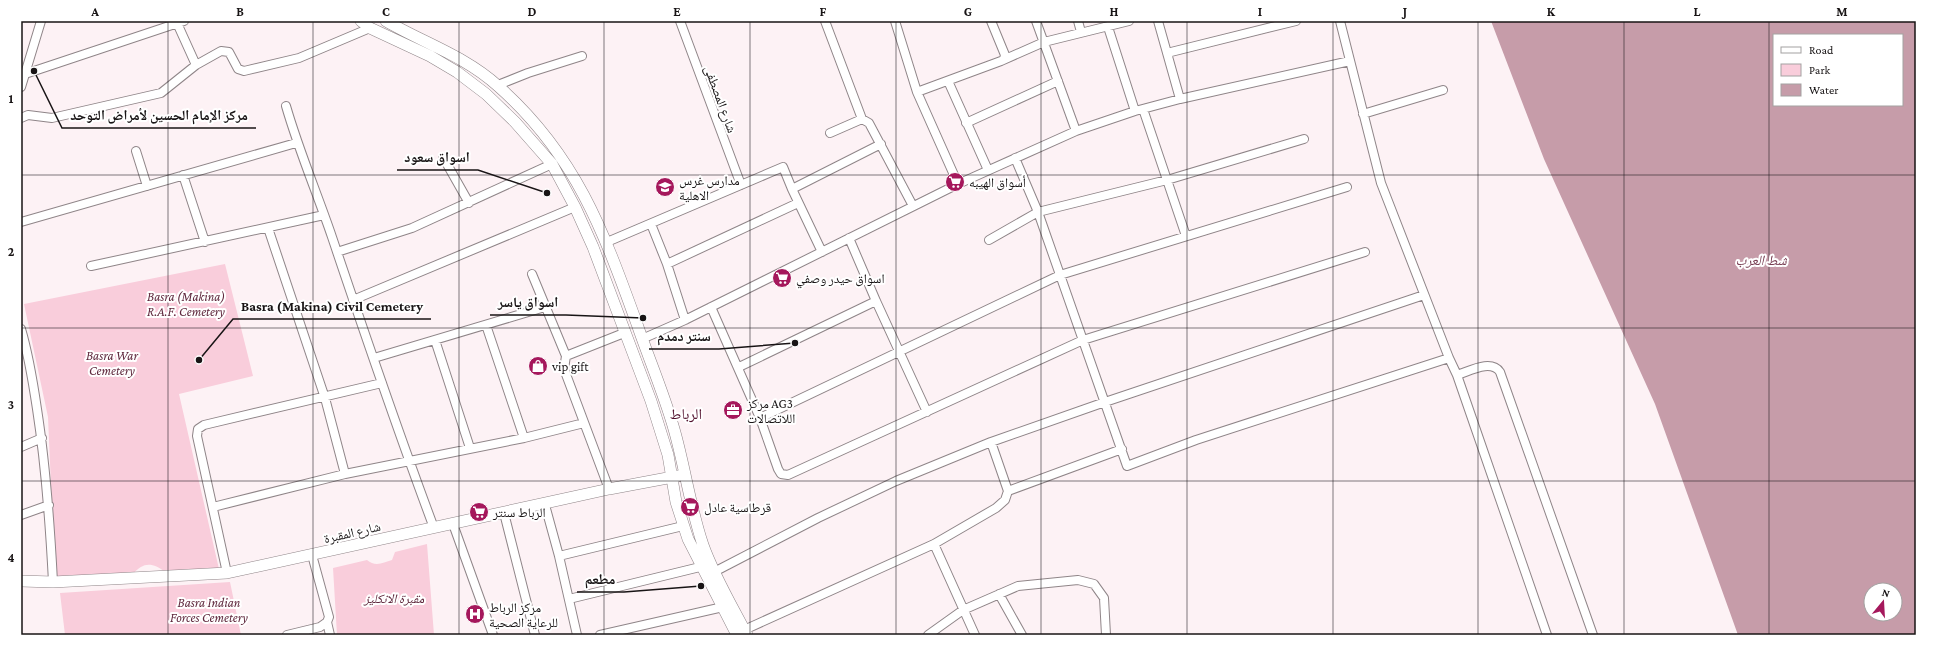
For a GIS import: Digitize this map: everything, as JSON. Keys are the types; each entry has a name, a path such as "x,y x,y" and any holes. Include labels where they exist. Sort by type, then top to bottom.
{"street":[{"path":"21,87 41,21"},
{"path":"361,21 370,28 430,56 457,72 486,94 524,132 552,164 575,207 593,248 624,334 661,429 683,526 700,567 723,607 743,633"},
{"path":"386,21 450,52 474,67 498,85 536,123 556,148 575,178 607,242 674,429 684,475 698,527 714,572 743,633"},
{"name":"شارع المصطفى","path":"680,21 741,185"},
{"path":"824,21 862,119 869,123 912,206"},
{"path":"895,21 917,92 958,184"},
{"path":"991,21 1005,55 1004,59"},
{"path":"1036,21 1076,131"},
{"path":"1078,21 1082,32"},
{"path":"917,92 1044,42 1129,21"},
{"path":"1158,21 1180,98"},
{"path":"1167,53 1296,21"},
{"path":"1340,21 1381,183 1424,295 1457,375 1547,635"},
{"path":"25,74 180,22 196,65"},
{"path":"1108,27 1167,180 1186,236"},
{"path":"21,118 28,115 52,118 161,93 196,65 224,50 229,52 238,69 244,71 299,58 370,28"},
{"path":"498,85 528,73 582,56"},
{"path":"629,345 685,320 912,206 1076,131 1180,98 1350,62"},
{"path":"948,80 988,170"},
{"path":"966,123 1058,81"},
{"path":"1363,114 1443,90"},
{"path":"286,106 296,143 324,215 408,461 434,528"},
{"path":"830,133 862,119"},
{"path":"524,132 536,123"},
{"path":"989,240 1038,212 1167,180 1304,139"},
{"path":"21,222 296,143"},
{"path":"792,189 880,144"},
{"path":"136,151 147,186"},
{"path":"443,157 469,203"},
{"path":"1015,158 1038,212 1127,466 1196,440 1449,358"},
{"path":"337,252 412,228 552,164"},
{"path":"607,242 783,167 798,203 822,252"},
{"path":"183,176 205,242"},
{"path":"760,418 1060,275 1347,187"},
{"path":"667,264 798,203"},
{"path":"353,300 575,207"},
{"path":"91,266 324,215"},
{"path":"651,224 667,264 685,320"},
{"path":"268,228 325,398 345,474"},
{"path":"849,238 876,302 927,412"},
{"path":"711,307 739,367 760,418 778,469 781,474 786,475 1083,340 1365,252"},
{"path":"532,274 566,356 564,369 609,489"},
{"path":"714,572 818,518 896,482 990,442 1424,295"},
{"path":"739,367 876,302"},
{"path":"374,358 545,307"},
{"path":"486,325 524,438"},
{"path":"21,329 29,355 42,438 49,505 53,582"},
{"path":"566,356 624,334"},
{"path":"435,340 470,448"},
{"path":"1457,375 1491,365 1497,367 1500,372 1593,635"},
{"path":"227,574 197,436 198,429 204,425 382,384"},
{"path":"213,507 345,474 524,438 584,423"},
{"path":"21,447 42,438"},
{"path":"743,633 934,544 996,508 1005,500 1008,490 990,442"},
{"path":"1008,490 1122,449"},
{"name":"شارع المقبرة","path":"21,581 53,582 227,574 609,489 684,475"},
{"path":"545,504 559,556 577,635"},
{"path":"21,515 49,505"},
{"path":"504,513 535,635"},
{"path":"453,524 493,635"},
{"path":"559,556 683,526"},
{"path":"934,544 975,635"},
{"path":"312,555 329,617 327,622 330,635"},
{"path":"569,599 700,567"},
{"path":"928,635 963,610 1018,586 1050,581 1078,580 1094,584 1104,598 1106,635"},
{"path":"999,594 1022,635"},
{"path":"600,635 723,607"},
{"path":"287,635 320,627 327,622"}],"green space":[{"name":"Basra War Cemetery","path":"225,264 253,376 179,394 219,569 165,572 156,566 148,565 140,568 132,575 55,577 48,417 24,304"},
{"name":"مقبرة الانكليز","path":"427,544 434,635 337,635 333,568 367,560 376,564 382,563 392,560 395,552"},
{"name":"Basra Indian Forces Cemetery","path":"230,582 241,635 65,635 60,593"}],"water":[{"name":"شط العرب","path":"1491,21 1916,21 1916,635 1738,635 1655,404 1544,159"}],"place":[{"name":"مركز الإمام الحسين لأمراض التوحد","path":"34,71"},
{"name":"أسواق الهيبه","path":"955,182"},
{"name":"مدارس غرس الاهلية","path":"665,187"},
{"name":"اسواق سعود","path":"547,193"},
{"name":"اسواق حيدر وصفي","path":"782,278"},
{"name":"اسواق ياسر","path":"643,318"},
{"name":"سنتر دمدم","path":"795,343"},
{"name":"Basra (Makina) Civil Cemetery","path":"199,360"},
{"name":"vip gift","path":"538,366"},
{"name":"مركز AG3 اللاتصالات","path":"733,410"},
{"name":"قرطاسية عادل","path":"690,507"},
{"name":"الرباط سنتر","path":"479,512"},
{"name":"مطعم","path":"701,586"},
{"name":"مركز الرباط للرعاية الصحية","path":"475,614"}],"district":[{"name":"الرباط","path":"686,414"}],"park label":[{"name":"Basra (Makina) R.A.F. Cemetery","path":"186,304"}]}
